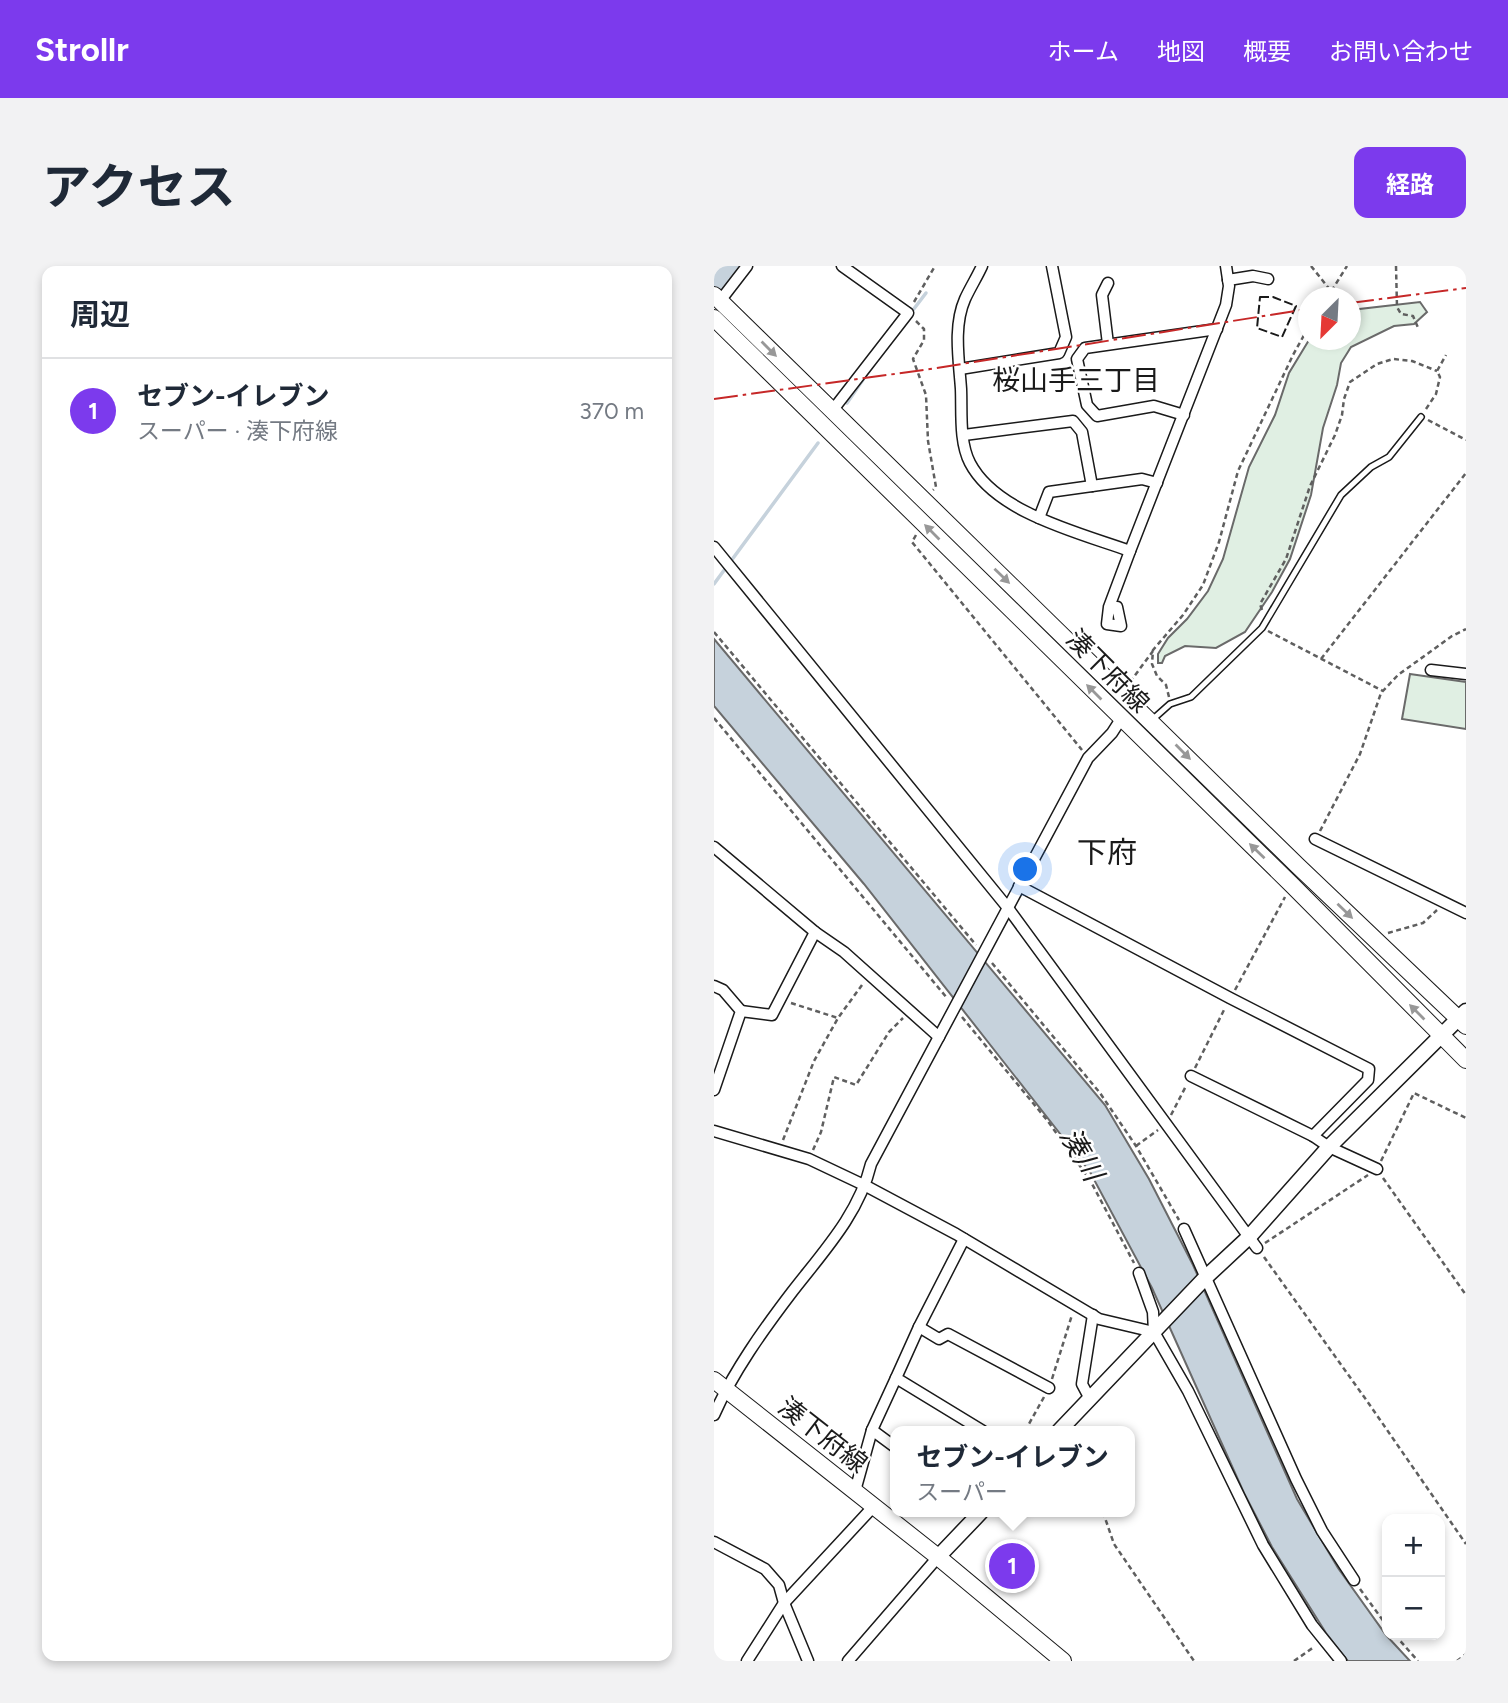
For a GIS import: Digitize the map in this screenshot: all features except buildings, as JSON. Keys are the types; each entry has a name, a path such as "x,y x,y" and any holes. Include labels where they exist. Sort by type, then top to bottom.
{"main road":[{"name":"湊下府線","path":"717,298 1147,721 1378,942 1463,1018"},
{"name":"湊下府線","path":"714,318 1126,719 1466,1060"},
{"name":"湊下府線","path":"720,1385 938,1557 1063,1661"}],"street":[{"path":"717,298 747,266"},
{"path":"832,411 908,313 842,266"},
{"path":"982,266 964,301 958,335 964,435 969,461 984,483 1007,501 1039,517 1130,551"},
{"path":"960,369 1059,353 1066,337 1052,266"},
{"path":"1110,607 1226,305 1226,266"},
{"path":"1228,280 1253,276 1268,279"},
{"path":"1108,283 1102,295 1108,344"},
{"path":"1184,415 1154,405 1097,416 1087,405 1077,359 1085,348 1217,329"},
{"path":"964,435 1073,421 1082,432 1092,486"},
{"path":"1039,517 1049,492 1142,479 1157,482"},
{"path":"714,547 1008,908 1253,1243"},
{"path":"1431,670 1466,674"},
{"path":"714,1415 720,1385 838,1233 866,1186 871,1164 1088,758 1126,719"},
{"path":"1315,839 1466,913"},
{"path":"714,847 815,932 844,952 939,1037"},
{"path":"1019,886 1369,1069 1368,1080 1313,1136"},
{"path":"714,986 723,990 741,1011 772,1015 815,932"},
{"path":"714,1090 741,1011"},
{"path":"1064,1426 1205,1278 1253,1243 1329,1147 1440,1035 1463,1018"},
{"path":"1191,1076 1377,1169"},
{"path":"714,1131 809,1159 866,1186 964,1239 1099,1319 1154,1332"},
{"path":"1184,1229 1296,1479 1322,1531 1354,1580"},
{"path":"855,1491 872,1430 919,1327 964,1239"},
{"path":"1139,1273 1153,1312 1154,1332 1188,1391 1263,1545 1312,1625 1341,1661"},
{"path":"1090,1399 1082,1384 1093,1315"},
{"path":"919,1327 939,1339 948,1334 1049,1388"},
{"path":"896,1378 975,1426"},
{"path":"872,1430 890,1443"},
{"path":"747,1661 784,1603 873,1507"},
{"path":"848,1661 975,1517"},
{"path":"714,1542 765,1569 779,1585 808,1661"}],"lane":[{"path":"1147,721 1170,704 1191,697 1262,628 1342,495 1371,467 1389,457 1421,417"}],"path":[{"path":"923,499 936,486 928,441 926,395 914,359 924,340 924,329 908,313 935,266"},
{"path":"1311,266 1328,287"},
{"path":"1334,287 1348,266"},
{"path":"1396,266 1397,307 1401,314 1413,316 1419,330"},
{"path":"1128,685 1203,585 1219,542 1238,471 1298,346"},
{"path":"1437,371 1446,355"},
{"path":"1267,619 1259,604 1286,559 1310,486 1335,435 1342,415 1343,399 1350,382 1377,364 1393,359 1412,362 1437,371 1440,385 1421,417 1466,440"},
{"path":"1321,659 1466,473"},
{"path":"924,523 912,542 1088,758"},
{"path":"1262,628 1383,691"},
{"path":"1315,839 1360,754 1383,691 1398,675 1466,629"},
{"path":"714,632 1100,1093 1136,1146 1184,1229"},
{"path":"1153,650 1152,664 1157,676 1167,685 1170,704"},
{"path":"714,718 1047,1120 1090,1180 1139,1273"},
{"path":"1136,1146 1167,1123 1230,998 1292,885"},
{"path":"1378,942 1390,932 1423,923 1433,916 1443,901"},
{"path":"779,1149 814,1061 838,1018 870,975"},
{"path":"780,999 838,1018"},
{"path":"809,1159 821,1132 834,1077 856,1085 889,1032 910,1011"},
{"path":"1466,1118 1414,1093 1377,1169 1253,1243 1466,1544"},
{"path":"1377,1169 1466,1295"},
{"path":"1028,1426 1049,1388 1075,1305"},
{"path":"1105,1517 1114,1544 1194,1661"},
{"path":"1354,1580 1382,1619"},
{"path":"1294,1661 1324,1640"},
{"path":"1399,1640 1418,1661"},
{"path":"1457,1661 1466,1654"}],"green space":[{"path":"1420,302 1427,312 1414,324 1394,326 1361,342 1361,309"},
{"path":"1303,350 1349,350 1341,363 1323,428 1311,495 1290,559 1245,632 1216,648 1185,646 1165,656 1162,663 1158,663 1158,654 1168,638 1187,619 1208,591 1223,559 1249,467 1275,415 1289,373"},
{"path":"1410,674 1466,682 1466,729 1402,719"}],"water":[{"name":"湊川","path":"714,639 1105,1105 1149,1179 1193,1265 1297,1499 1338,1568 1382,1629 1382,1640 1391,1640 1410,1661 1348,1661 1326,1633 1272,1547 1244,1493 1152,1288 1090,1172 864,884 714,706"}],"waterway":[{"name":"湊川","path":"714,289 731,266"},
{"path":"910,314 926,293"},
{"path":"847,403 869,371"},
{"path":"731,561 818,443"},
{"path":"714,584 725,569"}],"fence":[{"path":"1260,297 1273,297 1296,306 1282,337 1257,328 1260,297"}],"power":[{"path":"1361,302 1466,288"},
{"path":"714,399 930,369 1298,311"}],"place":[{"name":"セブン-イレブン","path":"1012,1566"}],"district":[{"name":"桜山手三丁目","path":"1076,380"},
{"name":"下府","path":"1107,852"}]}
